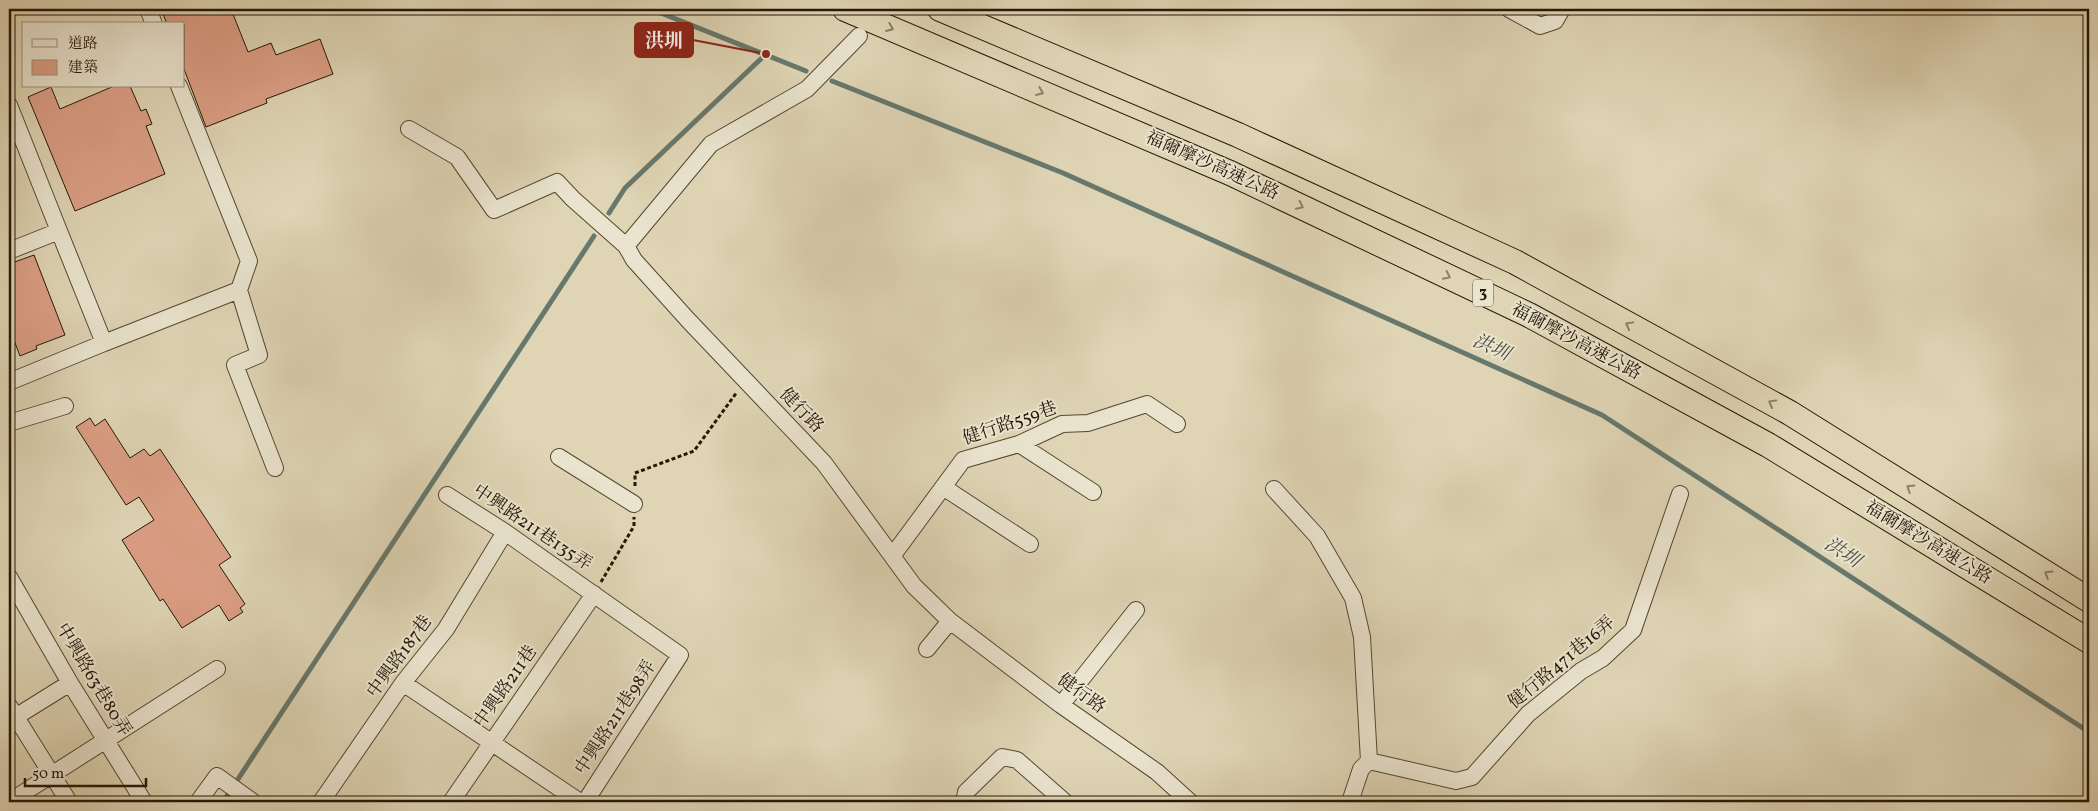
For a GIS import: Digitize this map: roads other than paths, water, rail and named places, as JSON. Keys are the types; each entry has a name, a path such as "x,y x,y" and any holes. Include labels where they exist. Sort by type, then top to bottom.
{"highway":[{"name":"福爾摩沙高速公路","path":"845,9 1230,173 1529,315 1768,446 2089,641"},
{"name":"福爾摩沙高速公路","path":"940,9 1238,135 1515,262 1790,413 2089,600"}],"street":[{"path":"148,9 153,22"},
{"path":"1509,9 1540,26 1554,21 1562,9"},
{"path":"626,246 711,144 806,89 859,36"},
{"path":"180,88 250,261 239,290 259,355 235,365 275,468"},
{"path":"10,110 104,343"},
{"name":"健行路","path":"409,128 457,157 494,210 557,182 573,199 626,246 634,260 744,381 824,463 914,586 950,622 1061,705 1157,772 1190,802"},
{"path":"9,251 58,232"},
{"path":"9,382 239,290"},
{"name":"健行路559巷","path":"893,555 963,460 1020,444 1062,424 1088,423 1147,404 1177,424"},
{"path":"9,424 65,406"},
{"path":"1020,444 1093,492"},
{"path":"559,456 634,504"},
{"path":"943,487 1030,544"},
{"path":"1274,489 1317,536 1353,598 1362,637 1369,761 1361,769 1350,802"},
{"name":"健行路471巷16弄","path":"1369,761 1456,781 1472,777 1528,714 1581,671 1603,658 1633,630 1680,494"},
{"name":"中興路211巷135弄","path":"447,495 505,532 680,655"},
{"name":"中興路187巷","path":"322,802 403,683 446,628 505,532"},
{"name":"中興路63巷80弄","path":"9,577 70,683 144,802"},
{"name":"中興路211巷","path":"458,800 492,743 594,594"},
{"path":"1061,705 1136,610"},
{"path":"927,649 950,622"},
{"name":"中興路211巷98弄","path":"585,802 680,655"},
{"path":"9,802 217,668"},
{"path":"69,802 11,715 70,683"},
{"name":"中興路211巷98弄","path":"403,683 580,802"},
{"path":"964,802 966,792 1002,757 1018,760 1065,802"},
{"path":"198,802 227,784 253,802"}],"waterway":[{"name":"洪圳","path":"651,9 806,71"},
{"path":"609,213 625,188 766,54"},
{"name":"洪圳","path":"832,81 1063,173 1602,415 2089,732"},
{"path":"223,802 594,236"}],"place":[{"name":"洪圳","path":"766,54"}]}
